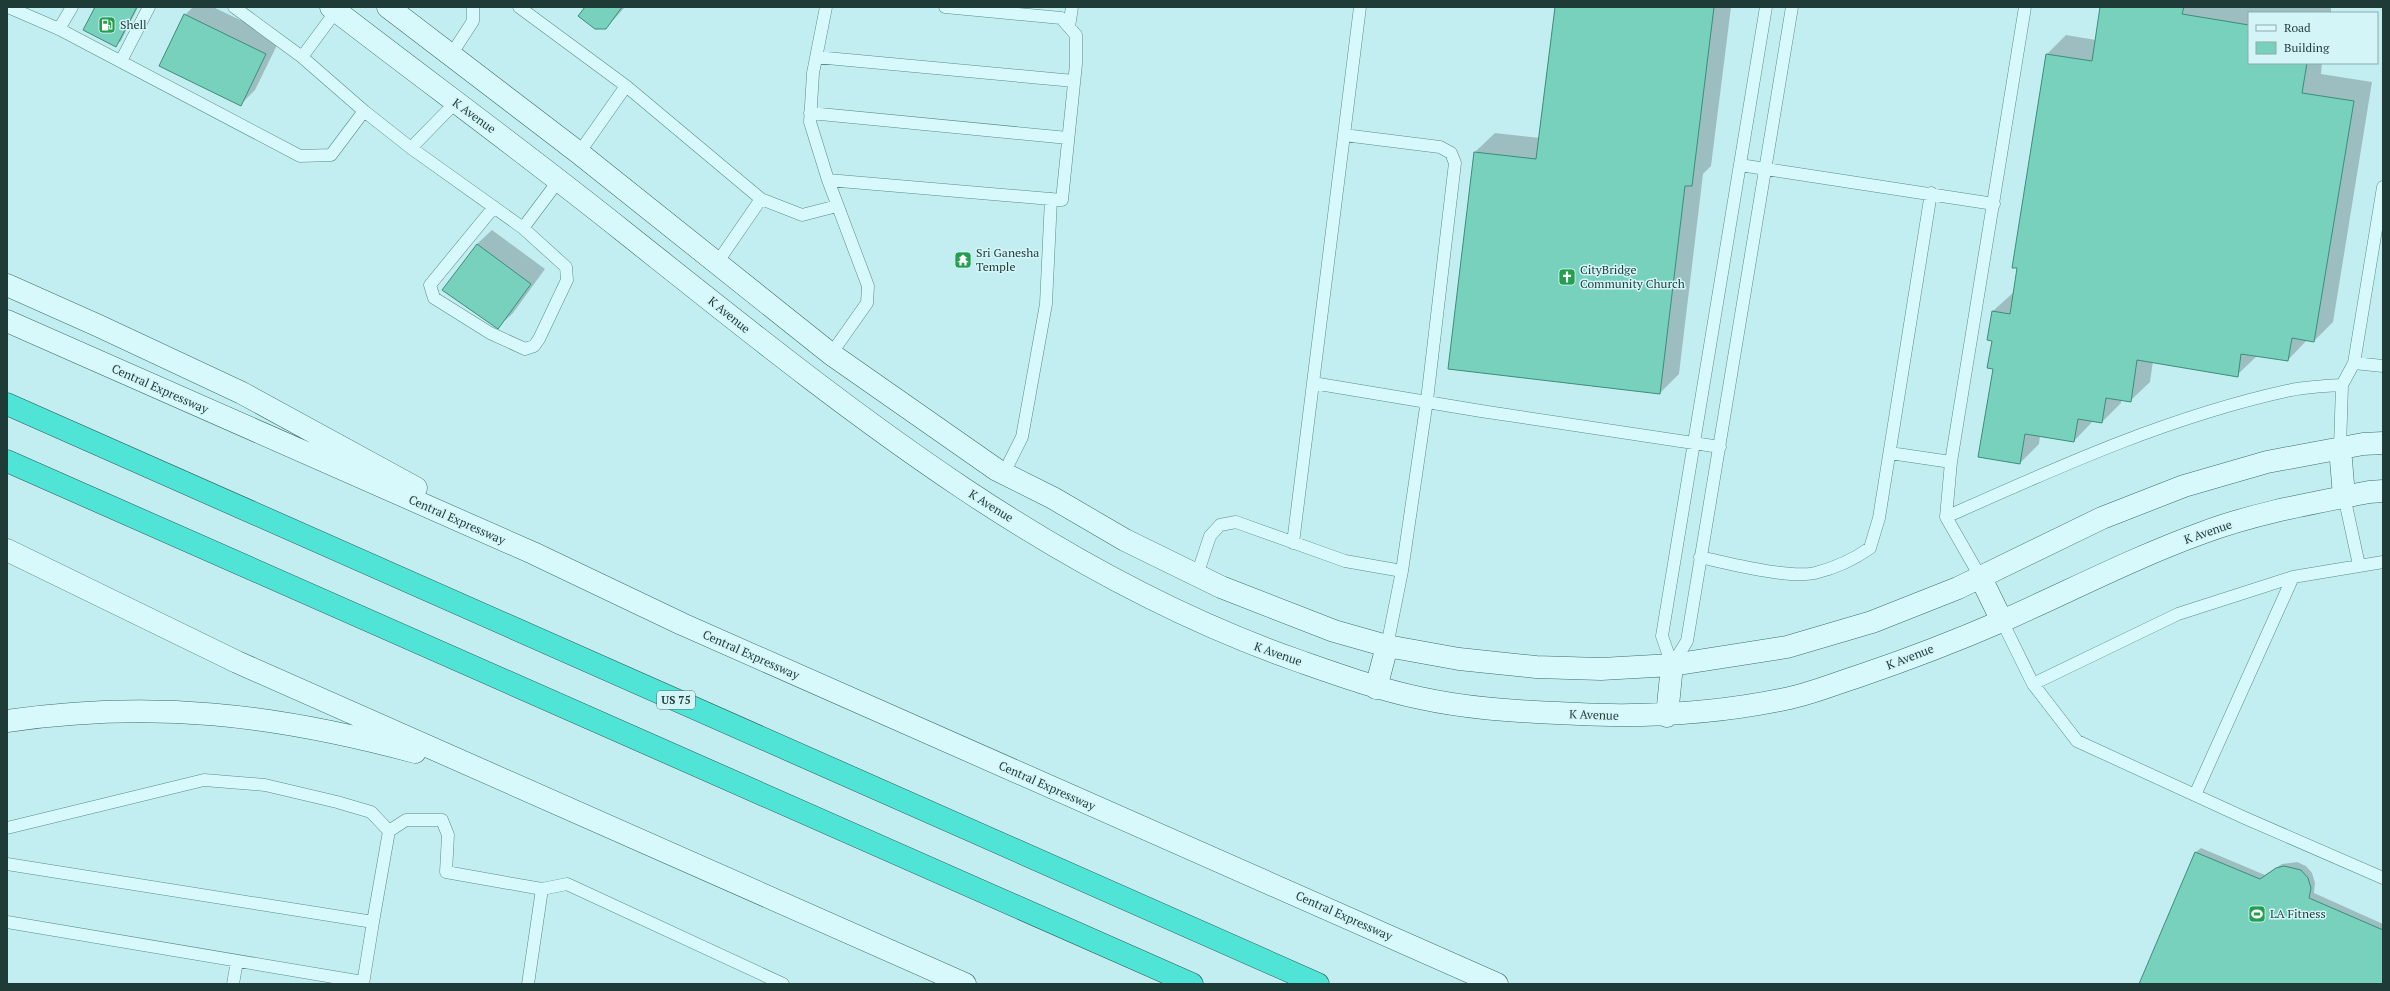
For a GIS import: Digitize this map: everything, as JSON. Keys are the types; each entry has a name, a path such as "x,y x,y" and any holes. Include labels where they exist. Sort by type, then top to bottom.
{"highway":[{"name":"US 75","path":"7,404 1318,984"},
{"path":"7,461 1192,984"}],"main road":[{"path":"388,7 579,154 831,354 1004,473 1053,498 1125,540 1197,575 1273,609 1334,631 1387,646 1460,659 1536,667 1601,669 1672,665 1787,647 1872,622 1981,578 2102,518 2184,486 2267,462 2340,448 2383,443"},
{"name":"K Avenue","path":"335,8 456,103 559,180 799,371 908,452 1004,515 1178,613 1238,640 1376,688 1425,699 1482,708 1606,716 1667,716 1748,706 1794,698 1888,666 2002,621 2123,565 2206,531 2285,509 2344,496 2383,491"},
{"path":"559,180 579,154"},
{"path":"7,285 242,393 553,563"},
{"name":"Central Expressway","path":"7,321 553,563 682,624 1497,984"},
{"path":"2340,448 2344,496"},
{"path":"7,550 230,658 942,978 965,984"},
{"path":"1981,578 2002,621"},
{"path":"1376,688 1387,646"},
{"path":"1667,716 1672,665"},
{"path":"7,722 96,711 123,710 230,715 329,730 481,770"}],"lane":[{"path":"8,7 59,29 300,156 331,155 364,111"},
{"path":"59,29 72,7"},
{"path":"121,61 135,23 149,7"},
{"path":"234,7 302,57 364,111 412,148 524,228 566,267 567,280 539,339 534,346 525,348 490,333 434,298 430,285 494,207"},
{"path":"451,55 473,21 473,7"},
{"path":"519,7 626,86 760,199 802,215 838,206"},
{"path":"826,7 816,57 810,122 828,180 868,286 867,303 831,354"},
{"path":"828,180 1062,200 1074,81 1076,35 1061,18 945,7"},
{"path":"1069,27 1072,7"},
{"path":"1293,543 1360,7"},
{"path":"1672,665 1662,636 1766,7"},
{"path":"1672,665 1687,641 1792,7"},
{"path":"1981,578 1946,517 1952,462 2025,7"},
{"path":"302,57 335,8"},
{"path":"816,57 1074,81"},
{"path":"579,154 626,86"},
{"path":"412,148 456,103"},
{"path":"810,113 1068,138"},
{"path":"1344,135 1440,147 1451,153 1455,163 1427,400 1402,571 1387,646"},
{"path":"1740,165 1931,193 1994,204"},
{"path":"524,228 559,180"},
{"path":"2340,448 2342,385 2354,363 2383,187"},
{"path":"1700,557 1774,572 1813,574 1848,562 1870,548 1879,518 1931,193"},
{"path":"716,263 760,199"},
{"path":"1004,473 1022,437 1046,304 1051,199"},
{"path":"2354,363 2383,366"},
{"path":"1313,383 1427,400 1524,418 1720,447"},
{"path":"1946,517 2099,449 2207,412 2292,390 2342,385"},
{"path":"1890,453 1952,462"},
{"path":"2344,496 2359,565"},
{"path":"1197,575 1210,536 1220,525 1236,522 1345,561 1402,571"},
{"path":"2033,684 2178,614 2293,577 2383,562"},
{"path":"2195,795 2293,577"},
{"path":"2002,621 2033,684 2077,741 2383,878"},
{"path":"7,828 204,780 265,785 337,802 371,812 389,831"},
{"path":"7,922 363,983 389,831 406,820 442,820 448,835 446,872 542,890 567,884 783,984"},
{"path":"7,864 373,922"},
{"path":"528,984 542,890"},
{"path":"233,984 237,961"}],"building":[{"name":"Shell","path":"95,7 137,7 116,47 83,30"},
{"path":"585,7 622,7 606,29 595,29 578,16"},
{"name":"CityBridge Community Church","path":"1555,7 1714,7 1692,186 1685,186 1660,394 1448,369 1474,152 1536,159"},
{"path":"2100,7 2184,7 2182,14 2248,25 2248,64 2307,64 2302,93 2354,101 2314,342 2292,338 2288,361 2241,354 2238,377 2137,360 2131,402 2106,398 2102,423 2078,419 2074,442 2025,434 2020,464 1978,457 1993,369 1987,368 1992,341 1987,340 1992,311 2010,314 2017,268 2012,268 2046,54 2092,61"},
{"path":"184,14 266,54 241,106 159,66"},
{"path":"477,244 531,284 498,329 442,290"},
{"name":"LA Fitness","path":"2195,852 2260,879 2276,868 2284,866 2301,870 2308,878 2311,888 2309,898 2383,930 2383,984 2139,984"}],"place":[{"name":"Shell","path":"107,25"},
{"name":"Sri Ganesha Temple","path":"963,260"},
{"name":"CityBridge Community Church","path":"1567,277"},
{"name":"LA Fitness","path":"2257,914"}]}
